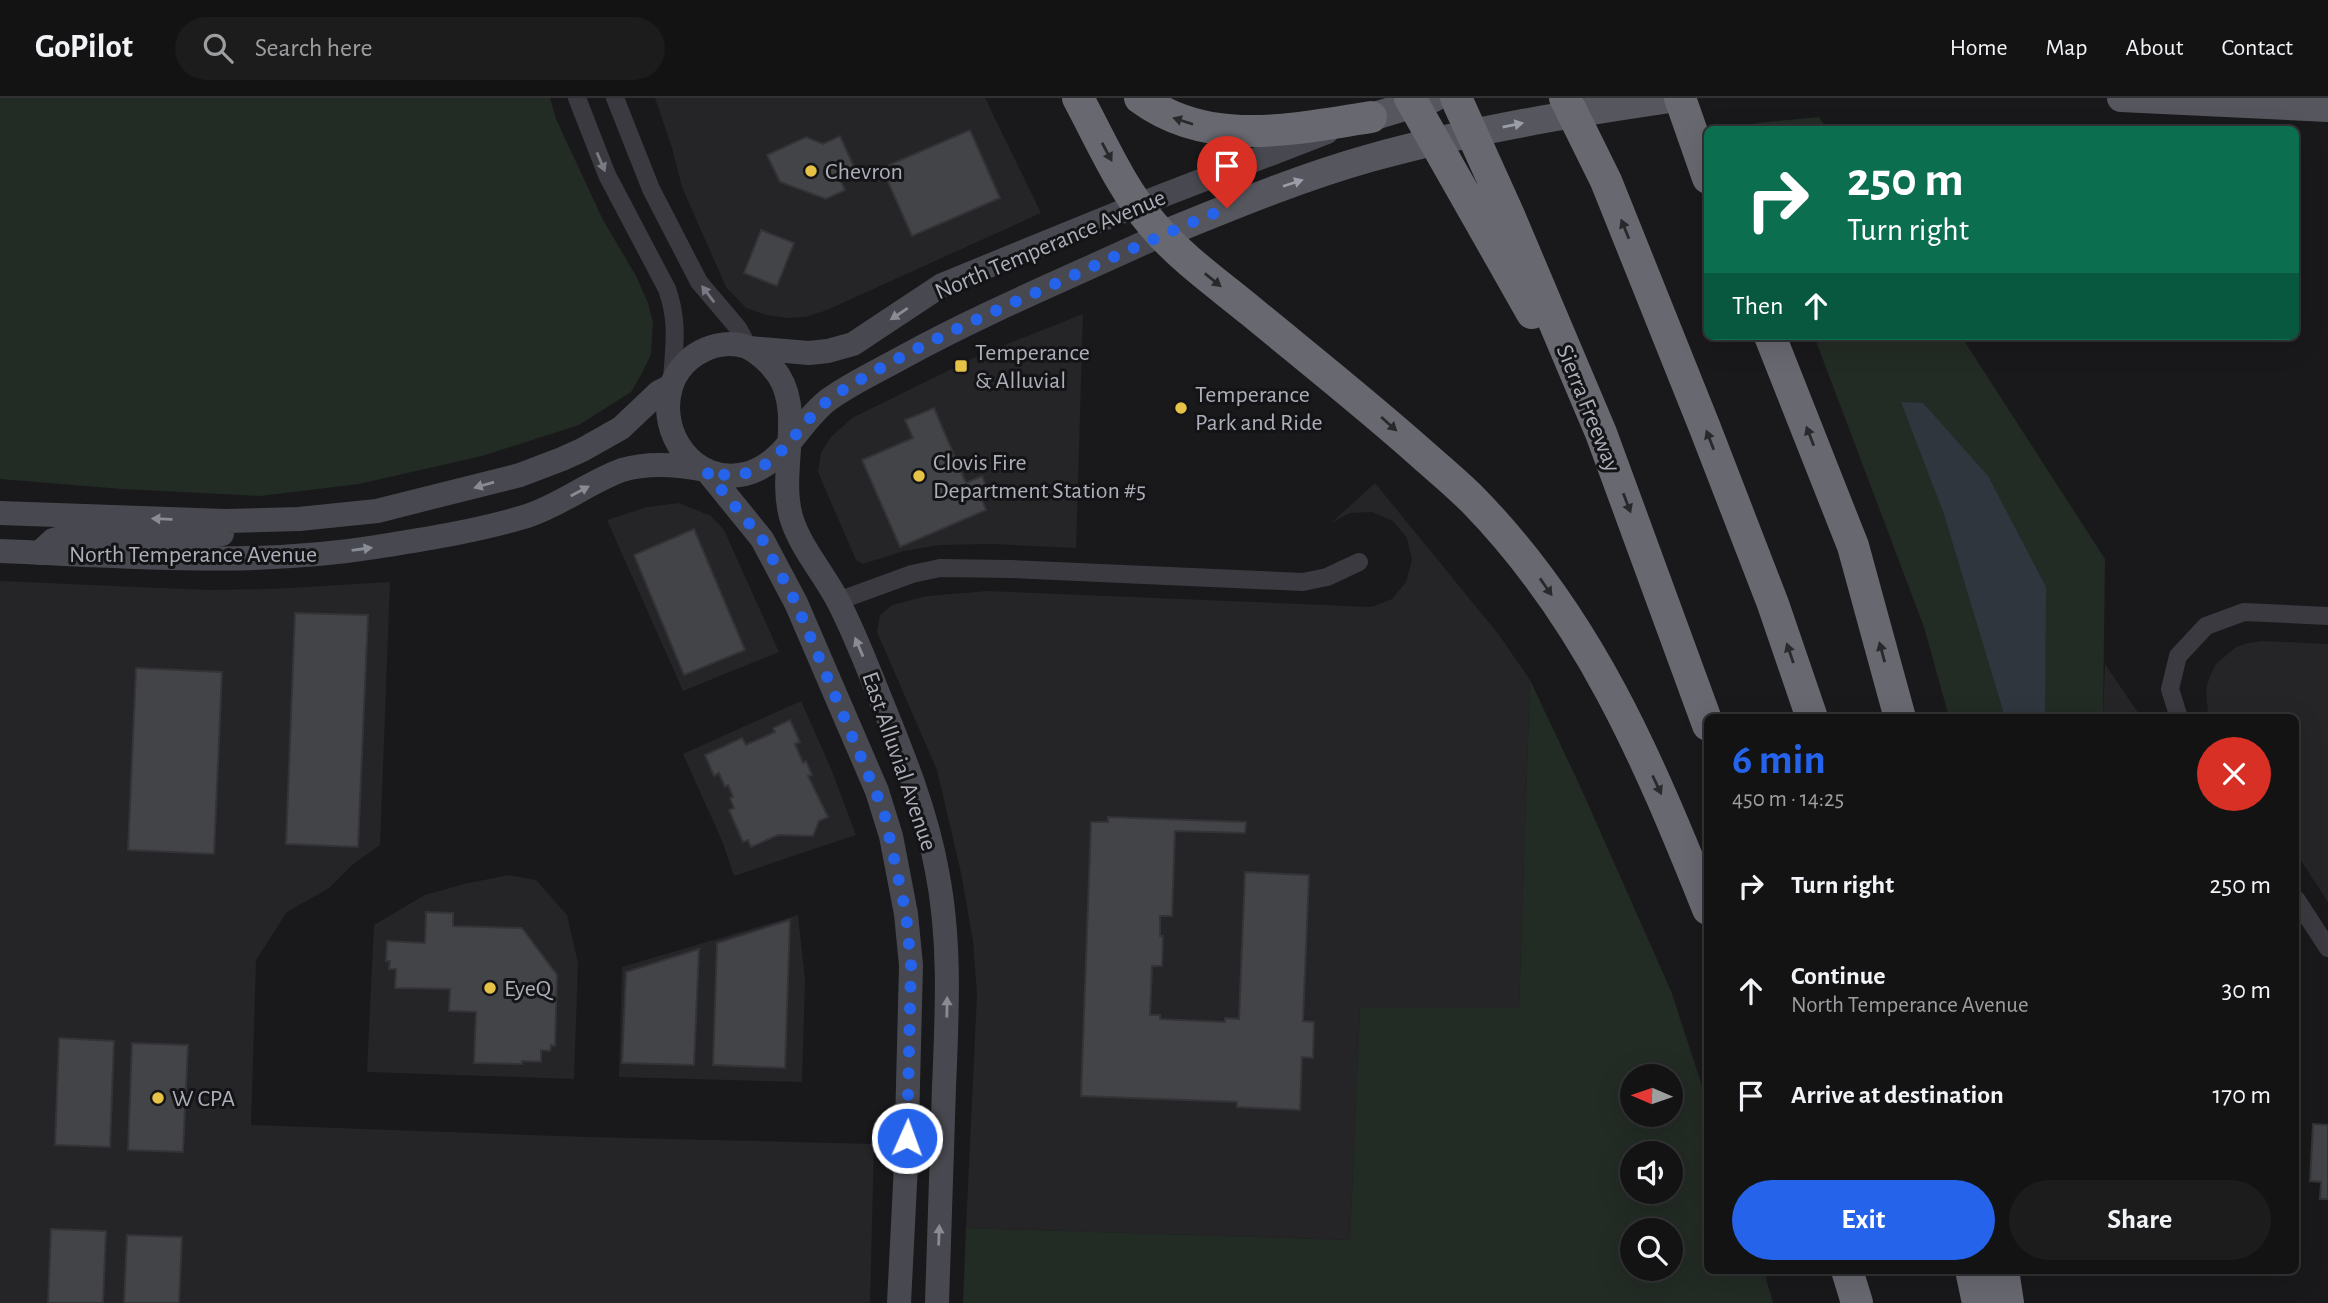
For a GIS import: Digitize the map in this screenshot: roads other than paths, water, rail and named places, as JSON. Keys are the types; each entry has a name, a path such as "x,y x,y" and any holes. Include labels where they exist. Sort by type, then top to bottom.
{"highway":[{"path":"1078,98 1116,170 1161,235 1378,414 1473,500 1545,583 1597,664 1632,732 1664,800 1704,899"},
{"path":"1140,98 1170,117 1224,131 1287,130 1371,117"},
{"path":"1410,98 1493,216"},
{"path":"1456,98 1493,216"},
{"path":"1565,98 1606,181 1773,604 1811,714"},
{"path":"1679,98 1704,167"},
{"name":"Sierra Freeway","path":"1493,216 1601,433 1704,714"},
{"path":"1772,340 1853,545 1899,714"},
{"path":"1848,1274 1857,1303"},
{"path":"1871,1274 1878,1303"},
{"path":"1972,1274 1978,1303"},
{"path":"2004,1274 2008,1303"}],"main road":[{"name":"North Temperance Avenue","path":"749,348 809,353 853,344 942,285 1138,205 1371,117 1434,98"},
{"name":"North Temperance Avenue","path":"788,446 816,411 839,393 920,348 1161,235 1271,190 1382,155 1448,138 1679,98"},
{"path":"2121,98 2328,108"},
{"path":"723,345 749,348 772,367 785,389 790,415 788,446 765,466 749,473 732,476 706,471 686,457 673,435 669,412 671,386 679,369 704,350 723,345"},
{"name":"North Temperance Avenue","path":"0,513 225,521 281,520 377,511 520,475 582,450 621,428 659,392 671,386"},
{"name":"East Alluvial Avenue","path":"788,446 786,492 792,519 808,552 838,601 907,765 937,867 946,940 947,1003 936,1303"},
{"name":"North Temperance Avenue","path":"0,551 233,559 322,555 409,542 518,518 559,502 624,470 670,466 706,471"},
{"name":"East Alluvial Avenue","path":"706,471 762,539 796,603 877,791 891,836 906,914 911,965 899,1303"},
{"path":"39,553 61,536 210,536 281,520"}],"street":[{"path":"577,98 607,175 673,305 676,343 671,386"},
{"path":"615,98 651,189 699,282 738,328 749,348"},
{"path":"838,601 912,574 940,568 1303,582 1327,578 1359,562"},
{"path":"2178,714 2170,689 2178,656 2206,626 2244,612 2328,615"},
{"path":"2299,904 2328,948"}],"place":[{"name":"Chevron","path":"811,171"},
{"name":"Temperance & Alluvial","path":"961,366"},
{"name":"Temperance Park and Ride","path":"1181,408"},
{"name":"Clovis Fire Department Station #5","path":"919,476"},
{"name":"EyeQ","path":"490,988"},
{"name":"W CPA","path":"158,1098"}]}
